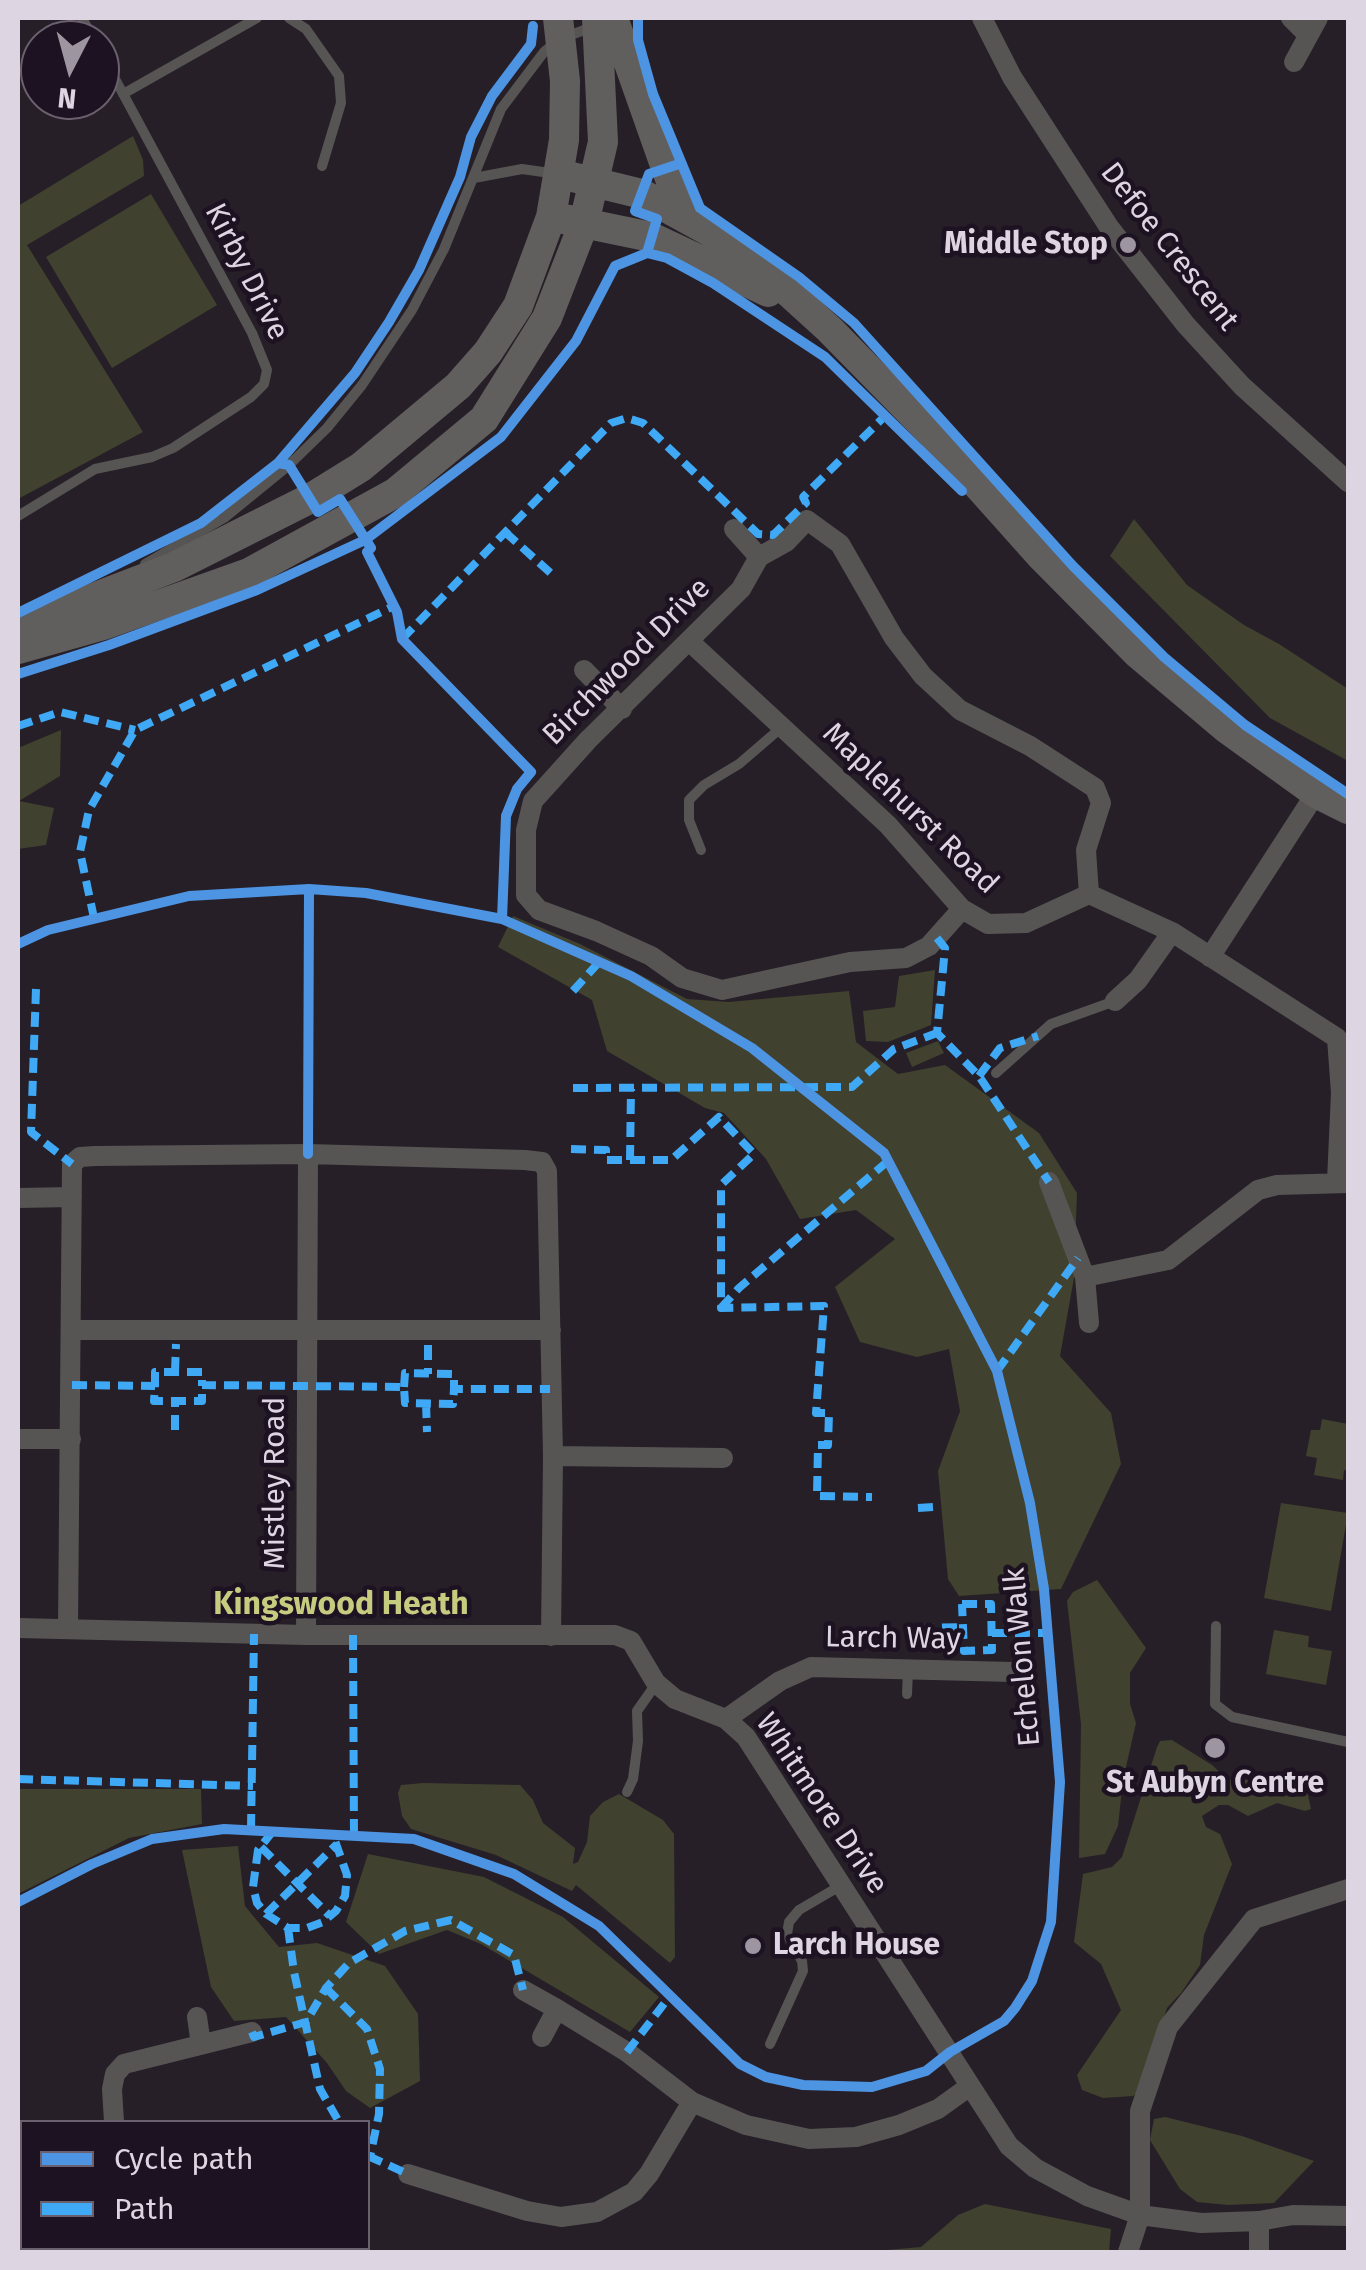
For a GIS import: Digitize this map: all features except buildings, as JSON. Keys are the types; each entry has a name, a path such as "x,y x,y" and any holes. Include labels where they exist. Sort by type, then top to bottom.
{"main road":[{"path":"18,649 104,626 249,573 395,492 484,419 547,318 584,223 603,142 604,19"},
{"path":"604,19 679,202 692,220"},
{"path":"18,635 80,603 174,567 310,498 362,467 458,386 488,352 518,306 551,216 560,174 565,81 559,28"},
{"path":"560,174 642,194 692,220 774,279 828,328 1137,652 1226,728 1316,793 1348,809"},
{"path":"551,216 666,243 766,292 828,328"}],"street":[{"name":"Defoe Crescent","path":"982,18 1012,77 1109,227 1186,325 1242,386 1348,482"},
{"path":"1291,18 1313,26 1294,62"},
{"name":"Birchwood Drive","path":"962,909 929,946 906,958 850,962 722,990 682,978 651,956 539,910 526,895 526,830 534,801 588,740 742,589 759,557 786,542 807,520 840,544 894,638 923,676 960,710 1030,746 1095,788 1101,803 1086,850 1089,894"},
{"path":"734,529 759,557"},
{"name":"Maplehurst Road","path":"689,641 888,825 962,909 988,924 1026,923 1089,894"},
{"path":"584,670 622,709"},
{"path":"1210,957 1316,793"},
{"path":"1085,1276 1168,1260 1258,1190 1276,1184 1343,1182 1343,1035 1172,932 1089,894"},
{"path":"1115,1001 1138,980 1172,932"},
{"path":"68,1628 72,1164 80,1157 308,1154 542,1162 548,1171 553,1456 551,1636"},
{"name":"Mistley Road","path":"306,1635 308,1154"},
{"path":"1049,1182 1085,1276 1089,1322"},
{"path":"18,1198 72,1198"},
{"path":"72,1330 551,1330"},
{"path":"18,1439 71,1439"},
{"path":"553,1456 723,1458"},
{"name":"Whitmore Drive","path":"18,1628 306,1635 614,1635 631,1641 656,1683 676,1699 726,1719 746,1737 1010,2146 1035,2168 1088,2196 1140,2215 1201,2223 1259,2221 1292,2215 1348,2216"},
{"name":"Larch Way","path":"726,1719 780,1681 812,1667 1014,1672"},
{"path":"1128,2252 1140,2215 1140,2111 1168,2027 1254,1919 1348,1889"},
{"path":"523,1990 626,2052 692,2102 774,2134 840,2138 899,2126 938,2109 970,2086"},
{"path":"542,2037 558,2009"},
{"path":"197,2017 201,2044"},
{"path":"114,2120 112,2089 115,2074 124,2064 252,2032"},
{"path":"408,2174 527,2211 561,2216 597,2212 634,2192 692,2102"},
{"path":"1259,2221 1259,2252"}],"lane":[{"path":"123,94 257,18"},
{"path":"289,18 306,29 339,76 341,104 322,166"},
{"path":"80,603 224,518 289,466 327,428 362,385 412,310 444,249 501,109 559,28 604,19"},
{"name":"Kirby Drive","path":"18,516 95,469 172,448 214,423 264,384 267,370 263,354 120,88"},
{"path":"474,178 522,169 560,174"},
{"path":"701,850 689,820 689,800 783,726"},
{"path":"996,1073 1051,1024 1115,1001"},
{"path":"1216,1626 1215,1704 1232,1717 1348,1742"},
{"path":"907,1694 908,1670"},
{"path":"627,1792 638,1741 637,1710 656,1683"},
{"path":"770,2044 803,1972 802,1960 787,1934 789,1922 798,1910 840,1886"}],"green space":[{"path":"133,136 143,160 144,176 27,245 143,432 18,499 18,206"},
{"path":"151,194 217,305 112,368 46,257"},
{"path":"1134,519 1187,585 1348,689 1348,761 1270,718 1110,556"},
{"path":"61,730 60,776 19,801 54,808 46,845 18,849 18,748"},
{"path":"513,916 580,944 687,999 729,1002 849,991 856,1042 898,1074 945,1065 1039,1133 1077,1193 1074,1278 1060,1356 1111,1413 1121,1464 1061,1589 959,1596 948,1579 938,1471 960,1411 949,1349 917,1357 860,1342 835,1287 895,1239 856,1210 800,1219 766,1159 724,1113 705,1108 607,1051 592,1000 498,947"},
{"path":"935,970 931,1025 888,1042 866,1041 863,1011 895,1007 899,976"},
{"path":"938,1041 944,1053 912,1067 906,1053"},
{"path":"1322,1419 1348,1424 1348,1471 1344,1470 1343,1480 1314,1475 1317,1458 1306,1456 1311,1430 1320,1430"},
{"path":"1281,1503 1348,1513 1331,1611 1264,1598"},
{"path":"1097,1580 1146,1648 1130,1673 1130,1704 1136,1723 1118,1826 1105,1854 1079,1858 1081,1724 1067,1601 1073,1592"},
{"path":"1274,1630 1309,1636 1308,1647 1332,1651 1326,1685 1266,1674"},
{"path":"1172,1740 1228,1780 1286,1780 1306,1786 1311,1809 1305,1811 1277,1803 1248,1816 1228,1805 1219,1805 1202,1816 1206,1827 1220,1834 1232,1864 1204,1935 1200,1965 1167,2008 1140,2090 1133,2096 1103,2098 1082,2090 1077,2075 1121,2010 1101,1964 1074,1942 1083,1874 1112,1867 1122,1857 1157,1747 1160,1741"},
{"path":"401,1785 520,1785 533,1800 543,1823 575,1848 573,1864 578,1862 587,1842 590,1816 603,1802 619,1794 663,1820 674,1834 675,1957 670,1963 576,1885 572,1891 496,1855 411,1829 402,1816 398,1793"},
{"path":"18,1789 201,1789 202,1824 129,1838 18,1894"},
{"path":"238,1846 245,1906 279,1947 317,1943 385,1966 418,2014 420,2081 370,2108 346,2091 286,2017 234,2021 211,1987 182,1850"},
{"path":"368,1854 484,1877 563,1917 659,1997 630,2032 481,1944 447,1930 379,1954 346,1922"},
{"path":"1165,2117 1242,2136 1314,2161 1274,2203 1197,2202 1180,2189 1150,2140 1154,2119"},
{"path":"985,2204 1111,2229 1109,2252 864,2252 921,2247 958,2215"}],"marked path":[{"path":"402,639 611,423 627,418 643,423 758,534 773,535 806,503 803,497 885,416"},
{"path":"505,532 555,577"},
{"path":"94,918 80,852 89,810 135,730 394,606"},
{"path":"18,726 60,712 135,730"},
{"path":"937,938 945,948 937,1033 979,1076 1049,1182"},
{"path":"573,991 599,962"},
{"path":"36,989 31,1132 72,1164"},
{"path":"573,1088 852,1087 894,1049 937,1033"},
{"path":"979,1076 1000,1048 1038,1036"},
{"path":"630,1160 631,1089"},
{"path":"571,1149 606,1150 606,1160 671,1160 719,1117 754,1154 721,1185 721,1308 824,1306 816,1413 829,1413 828,1445 818,1445 817,1496 872,1497"},
{"path":"721,1308 739,1288 888,1161"},
{"path":"997,1371 1078,1258"},
{"path":"175,1372 176,1344"},
{"path":"428,1345 428,1374"},
{"path":"155,1386 155,1372 202,1372 202,1385"},
{"path":"404,1387 405,1373 454,1374 454,1389"},
{"path":"72,1385 155,1386 154,1401 202,1401 202,1385 404,1387 405,1403 453,1404 454,1389 550,1389"},
{"path":"175,1401 175,1430"},
{"path":"426,1403 427,1432"},
{"path":"918,1508 934,1507"},
{"path":"962,1604 991,1604 992,1650 964,1651 962,1604"},
{"path":"919,1628 963,1627"},
{"path":"992,1633 1047,1633"},
{"path":"251,1829 254,1634"},
{"path":"353,1635 354,1837"},
{"path":"18,1779 253,1786"},
{"path":"273,1831 258,1850 253,1887 257,1903 266,1914 288,1928 307,1928 323,1922 345,1896 347,1875 333,1835"},
{"path":"266,1914 337,1844"},
{"path":"261,1847 330,1916"},
{"path":"252,2032 254,2037 306,2022 326,1988 349,1963 405,1931 451,1920 514,1955 523,1990"},
{"path":"288,1928 320,2089 338,2120"},
{"path":"326,1988 367,2029 380,2069 379,2114 370,2157"},
{"path":"627,2052 670,1996"},
{"path":"370,2157 408,2174"}],"cycle path":[{"path":"638,18 638,40 653,94 700,208 799,277 854,323 1073,566 1164,657 1245,725 1348,794"},
{"path":"18,613 201,523 278,463 355,373 389,322 419,270 460,177 471,137 492,96 531,44 533,26"},
{"path":"647,253 657,219 635,211 649,174 679,164"},
{"path":"18,674 257,590 365,540 501,437 576,341 615,266 647,253 667,258 713,283 825,357 962,491"},
{"path":"278,463 289,465 318,512 340,499 371,548 367,552 397,612 402,639 531,772 517,789 506,816 502,919"},
{"name":"Echelon Walk","path":"18,944 48,930 189,896 309,889 366,893 502,919 631,976 752,1048 884,1153 997,1371 1030,1503 1044,1589 1060,1782 1051,1922 1032,1981 1004,2021 950,2052 926,2071 872,2087 803,2085 766,2077 740,2064 599,1926 514,1874 414,1839 224,1829 152,1839 18,1902"},
{"path":"308,1154 309,889"}],"place":[{"name":"Middle Stop","path":"1128,245"},
{"name":"St Aubyn Centre","path":"1215,1748"},
{"name":"Larch House","path":"753,1946"}],"district":[{"name":"Kingswood Heath","path":"341,1605"}]}
